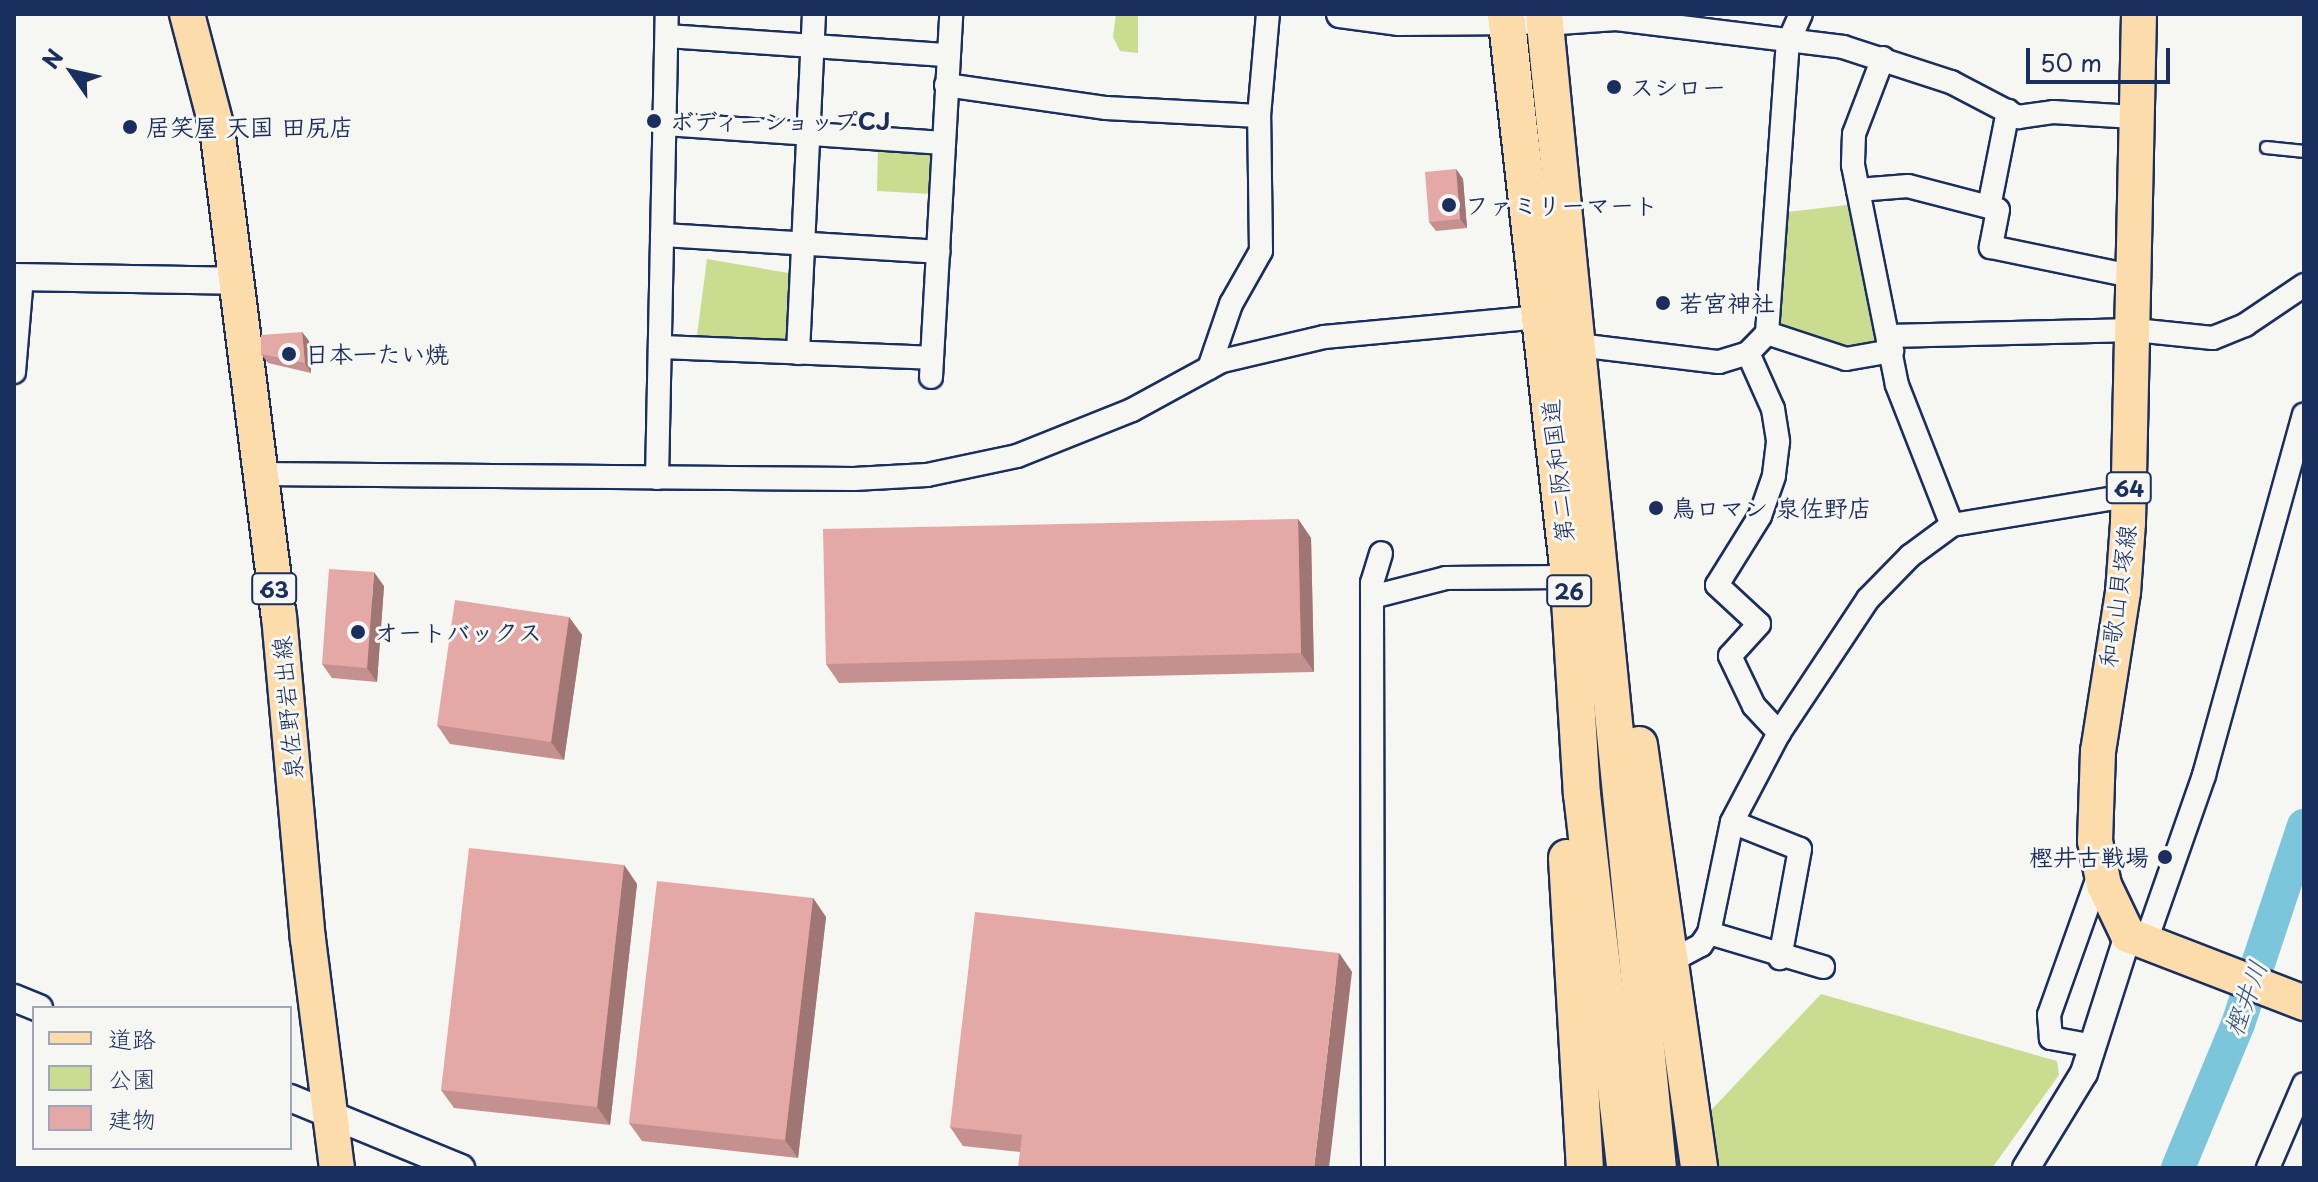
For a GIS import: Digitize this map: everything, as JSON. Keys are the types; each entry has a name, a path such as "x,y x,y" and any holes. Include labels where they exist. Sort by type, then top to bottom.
{"highway":[{"name":"第二阪和国道","path":"1507,16 1566,572 1582,794 1625,1168"},
{"name":"第二阪和国道","path":"1545,19 1594,530 1681,1165"},
{"path":"1594,530 1617,592 1669,962 1666,1008 1681,1165"},
{"path":"1566,572 1552,616 1585,1015 1585,1168"}],"main road":[{"name":"泉佐野岩出線","path":"187,14 217,128 337,1168"},
{"name":"和歌山貝塚線","path":"2137,938 2101,871 2095,841 2098,751 2123,592 2135,330 2134,117 2139,14"},
{"path":"2137,938 2304,1003"}],"street":[{"path":"798,353 814,14"},
{"path":"660,347 798,353 932,367 951,14"},
{"path":"1209,368 1231,304 1261,251 1259,116 1268,14"},
{"path":"1340,14 1399,22 1507,16 1671,21 1788,43 1843,47 1883,58 1951,82 2018,117 2053,112 2134,117"},
{"path":"259,474 657,478 927,475 1017,456 1132,410 1209,368 1264,347 1324,337 1540,317 1578,345 1719,362 1748,353 1767,333 1788,43 1801,14"},
{"path":"657,478 667,25 813,46 948,55"},
{"path":"1883,58 1854,134 1853,165 1897,385 1952,525"},
{"path":"946,85 1106,108 1259,116"},
{"path":"1989,207 2008,111"},
{"path":"665,124 943,143"},
{"path":"1858,190 1908,186 1989,207 1998,210 1991,247 2136,277"},
{"path":"662,235 938,252"},
{"path":"14,372 18,277 235,281"},
{"path":"1767,333 1846,359 1891,343 2135,330 2213,338 2245,325 2304,285"},
{"path":"1748,353 1773,409 1778,442 1774,476 1760,516 1717,585 1759,624 1730,656 1754,706 1779,733"},
{"path":"2026,1168 2077,1087 2204,775 2304,415"},
{"path":"1669,962 1701,945 1709,933 1732,822 1779,733 1868,599 1910,556 1952,525 2128,496"},
{"path":"1373,1168 1372,597 1381,553"},
{"path":"1372,597 1446,578 1566,572"},
{"path":"1732,822 1800,849 1780,958"},
{"path":"2094,1046 2051,1038 2049,1015 2101,871"},
{"path":"1709,933 1780,958 1823,967"},
{"path":"14,998 34,1006"},
{"path":"2268,1168 2304,1084"},
{"path":"292,1099 331,1112 461,1168"}],"lane":[{"path":"2266,147 2304,151"}],"green space":[{"path":"1116,14 1138,14 1138,53 1120,51 1113,37"},
{"path":"878,147 924,148 932,158 931,194 877,191"},
{"path":"1855,204 1884,345 1843,353 1774,326 1788,212"},
{"path":"707,259 794,274 793,346 696,343"},
{"path":"1821,994 2057,1061 2059,1075 1992,1168 1708,1168 1700,1122"}],"building":[{"name":"ファミリーマート","path":"1456,169 1460,219 1429,222 1425,172"},
{"path":"302,332 305,363 261,354 261,335"},
{"path":"1298,519 1301,653 826,664 823,529"},
{"name":"オートバックス","path":"329,569 374,572 367,668 322,664"},
{"path":"455,600 569,617 551,742 437,725"},
{"path":"469,848 624,865 597,1107 441,1090"},
{"path":"657,881 813,898 785,1140 629,1123"},
{"path":"975,912 1339,953 1314,1168 1018,1168 1022,1135 950,1127"}],"waterway":[{"name":"樫井川","path":"2178,1168 2238,1024 2304,826"}],"place":[{"name":"スシロー","path":"1614,87"},
{"name":"ボディーショップCJ","path":"654,121"},
{"name":"居笑屋 天国 田尻店","path":"130,127"},
{"name":"ファミリーマート","path":"1449,205"},
{"name":"若宮神社","path":"1663,303"},
{"name":"日本一たい焼","path":"289,354"},
{"name":"鳥ロマン 泉佐野店","path":"1656,508"},
{"name":"オートバックス","path":"358,632"},
{"name":"樫井古戦場","path":"2165,857"}]}
